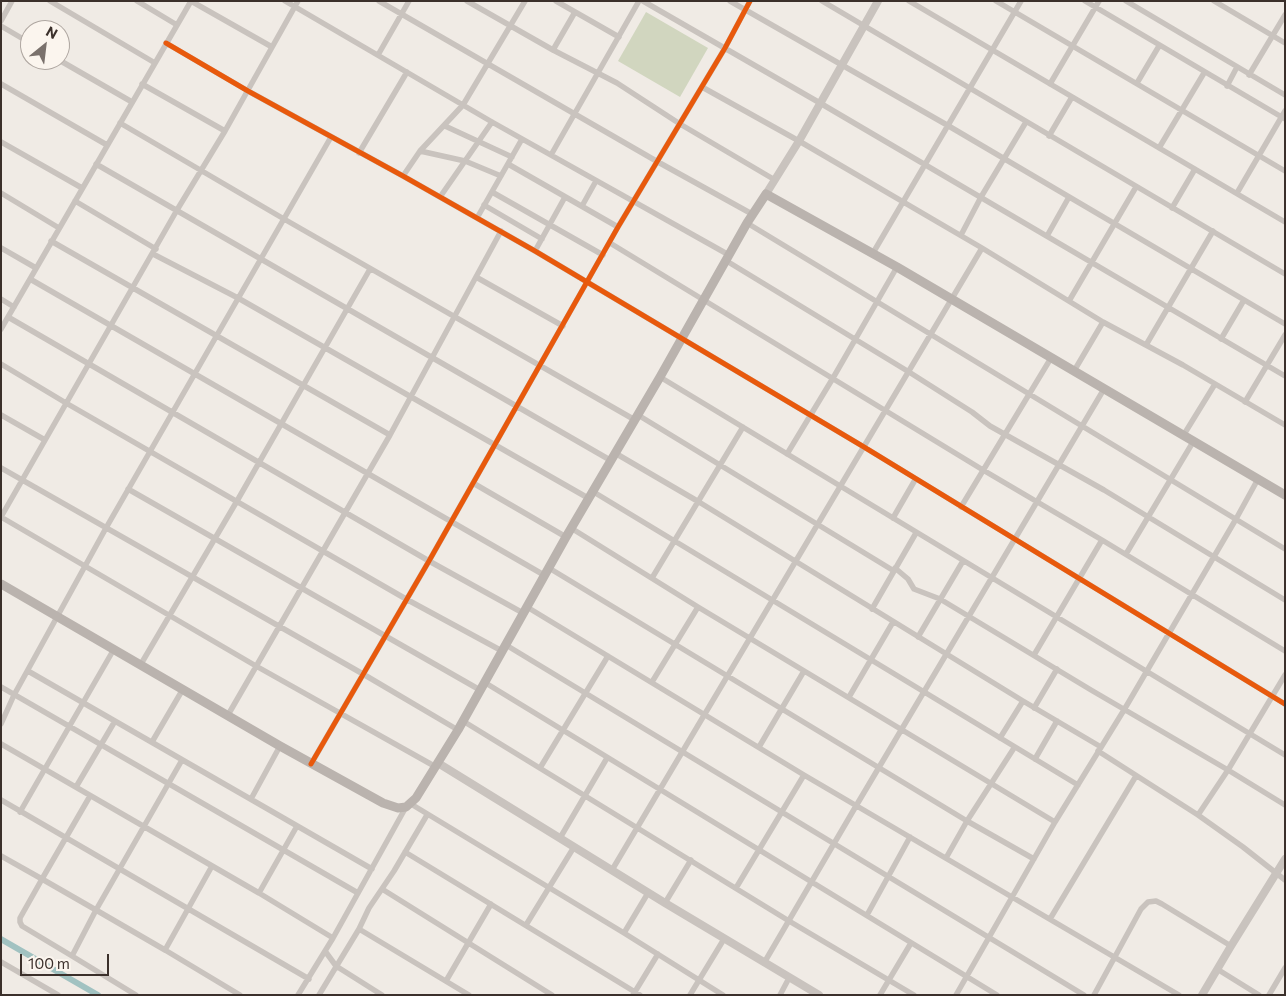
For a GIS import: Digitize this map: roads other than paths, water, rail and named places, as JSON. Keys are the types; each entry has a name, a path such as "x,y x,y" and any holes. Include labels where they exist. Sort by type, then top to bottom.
{"main road":[{"path":"1,584 311,764 383,803 398,808 408,806 437,765 458,730 590,494 660,377 752,214 766,194 873,253 1285,495"}],"street":[{"path":"1,21 12,1"},
{"path":"50,1 155,63"},
{"path":"137,1 177,25"},
{"path":"1,329 191,1 272,47"},
{"path":"285,1 296,4 406,72 634,202 727,258 1005,434 1059,464 1285,600"},
{"path":"379,1 752,214"},
{"path":"378,55 409,1"},
{"path":"468,1 553,50 617,83 680,124 775,180"},
{"path":"403,176 420,151 463,105 525,1"},
{"path":"556,1 619,37"},
{"path":"551,155 639,1"},
{"path":"643,1 1285,376"},
{"path":"730,1 947,125 1285,324"},
{"path":"311,764 429,561 618,228 725,48 750,1"},
{"path":"822,1 1136,187 1284,271"},
{"path":"766,194 800,141 878,1"},
{"path":"909,1 1285,222"},
{"path":"996,1 1285,171"},
{"path":"873,253 1021,1"},
{"path":"1084,1 1204,73 1284,116 1237,193"},
{"path":"1050,84 1099,1"},
{"path":"1214,1 1285,43"},
{"path":"1127,2 1285,95"},
{"path":"296,4 225,131 177,210 1,517 256,666 437,765 819,995"},
{"path":"553,50 575,12"},
{"path":"1249,74 1285,15"},
{"path":"1,26 20,37"},
{"path":"166,43 248,91 501,231 588,282 1285,704"},
{"path":"1137,83 1159,46"},
{"path":"70,66 132,102"},
{"path":"1227,86 1237,67"},
{"path":"359,153 406,72"},
{"path":"1159,148 1204,73"},
{"path":"1,84 107,145"},
{"path":"142,84 225,131"},
{"path":"702,87 800,141 1103,322 1285,425"},
{"path":"1049,136 1072,97"},
{"path":"440,197 492,122"},
{"path":"961,236 981,197 1026,122"},
{"path":"120,123 455,318 720,465 895,570 908,579 913,588 940,599 1124,710 1228,770 1285,806"},
{"path":"445,126 512,157"},
{"path":"1,724 14,695 106,528 331,137"},
{"path":"477,218 522,139"},
{"path":"1,142 82,188"},
{"path":"420,151 465,161 501,176"},
{"path":"96,164 517,406 699,502 1057,721 1100,749 1136,776 1198,815 1285,880"},
{"path":"508,164 618,228"},
{"path":"1172,208 1195,169"},
{"path":"582,206 596,181"},
{"path":"1069,301 1136,187"},
{"path":"492,192 603,256"},
{"path":"1,193 59,228"},
{"path":"535,251 565,197"},
{"path":"1047,236 1069,197"},
{"path":"75,201 154,252 495,445 675,541 1078,785"},
{"path":"484,205 542,240"},
{"path":"747,223 1285,549"},
{"path":"228,715 390,436 501,231"},
{"path":"1146,345 1213,231"},
{"path":"52,241 390,436"},
{"path":"610,243 1285,651"},
{"path":"1,248 36,268"},
{"path":"612,870 982,248"},
{"path":"787,454 896,267"},
{"path":"141,664 215,540 370,269"},
{"path":"476,276 563,326"},
{"path":"30,279 451,521 676,645 967,821 1034,859"},
{"path":"1,299 14,307"},
{"path":"1221,339 1244,300"},
{"path":"8,317 429,561 525,610 608,656 856,806 1179,995"},
{"path":"1074,371 1103,322"},
{"path":"1245,402 1285,335"},
{"path":"961,507 1051,358"},
{"path":"1,364 406,599 504,648 585,692 1084,995"},
{"path":"660,377 991,579 1285,755"},
{"path":"1183,436 1215,384"},
{"path":"764,963 1104,389"},
{"path":"1,415 45,440"},
{"path":"652,578 743,428"},
{"path":"1126,554 1193,442"},
{"path":"1,468 458,730"},
{"path":"956,995 1055,822 1147,672 1258,479"},
{"path":"893,518 915,480"},
{"path":"473,483 566,537"},
{"path":"128,489 385,635 562,730 997,995"},
{"path":"571,528 750,639 1055,822"},
{"path":"872,609 916,533"},
{"path":"1034,655 1102,540"},
{"path":"918,637 963,561"},
{"path":"652,682 698,607"},
{"path":"848,697 893,622"},
{"path":"20,812 114,649"},
{"path":"540,768 608,656"},
{"path":"1034,708 1056,669"},
{"path":"28,671 372,869"},
{"path":"759,747 804,671"},
{"path":"1198,815 1228,770 1285,675"},
{"path":"1,687 358,893"},
{"path":"152,742 183,689"},
{"path":"1000,738 1023,701"},
{"path":"76,787 114,721"},
{"path":"463,721 789,921 914,995"},
{"path":"1035,759 1057,721"},
{"path":"1,744 259,893 333,938"},
{"path":"251,799 280,746"},
{"path":"946,858 967,821 1014,748"},
{"path":"560,838 607,758"},
{"path":"72,956 96,910 182,760"},
{"path":"736,888 804,774"},
{"path":"1050,919 1136,776"},
{"path":"90,796 20,918 20,922 22,926 136,995"},
{"path":"1,800 309,978"},
{"path":"298,995 333,938 408,806 427,815 549,887 723,995"},
{"path":"319,995 359,929 369,908 406,852 427,815"},
{"path":"259,893 297,826"},
{"path":"866,914 910,837"},
{"path":"526,925 574,847"},
{"path":"406,852 636,994 658,954"},
{"path":"1,856 166,950 240,995"},
{"path":"1202,995 1285,859"},
{"path":"665,903 691,860"},
{"path":"166,950 212,866"},
{"path":"382,889 552,995"},
{"path":"624,933 648,893"},
{"path":"1094,995 1142,909 1151,901 1162,904 1231,946"},
{"path":"446,981 492,904"},
{"path":"359,929 469,995"},
{"path":"690,995 724,938"},
{"path":"880,995 911,943"},
{"path":"325,951 336,966 382,995"},
{"path":"1,962 48,992 58,995"},
{"path":"1270,995 1285,968"},
{"path":"1217,969 1259,995"},
{"path":"780,995 789,978"}],"waterway":[{"path":"1,939 98,995"}]}
